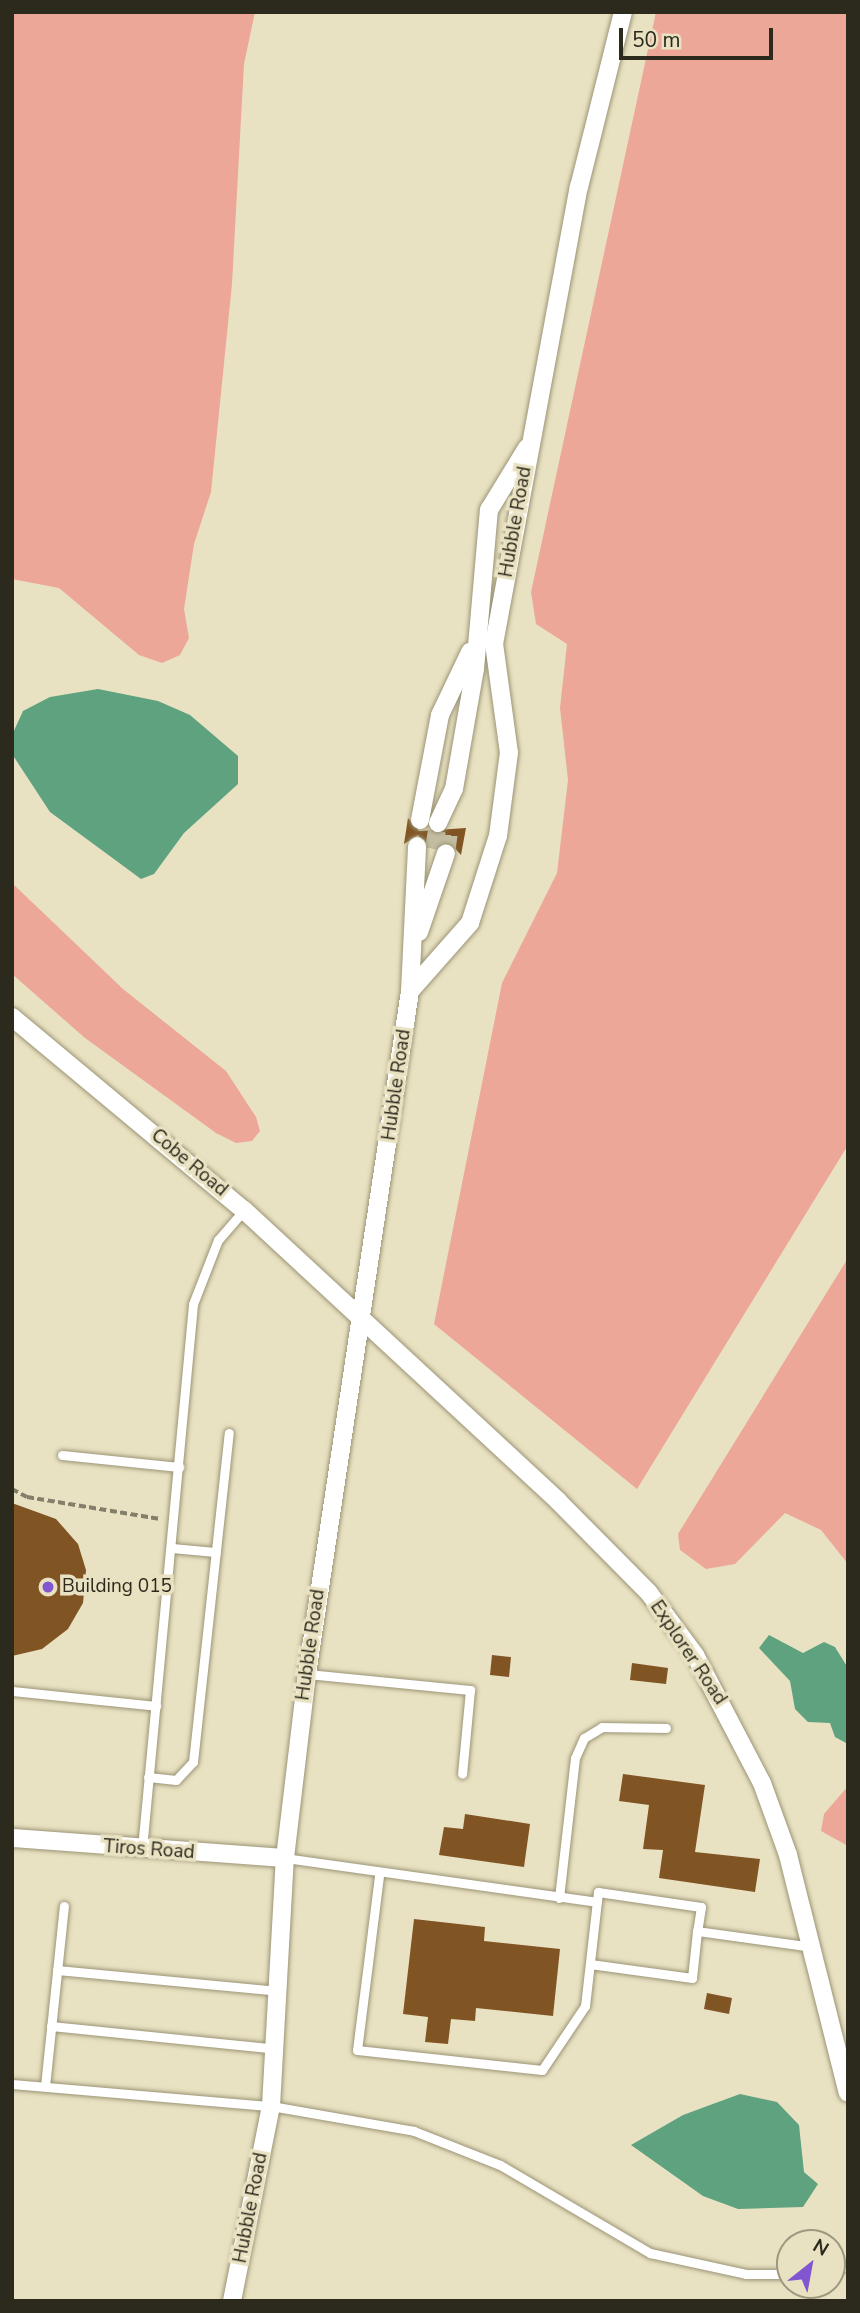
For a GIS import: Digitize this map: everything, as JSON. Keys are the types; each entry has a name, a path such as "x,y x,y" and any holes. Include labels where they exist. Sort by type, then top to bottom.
{"street":[{"name":"Hubble Road","path":"410,991 470,923 498,836 509,753 494,644 579,187 623,12"},
{"name":"Hubble Road","path":"477,636 440,715 436,823 454,789 477,636 489,510 531,443"},
{"name":"Hubble Road","path":"232,2301 271,2106 280,1991 285,1858 307,1674 417,938 432,849 428,908 417,938"},
{"name":"Cobe Road","path":"12,1017 244,1210 360,1317"},
{"name":"Explorer Road","path":"360,1317 612,1553 695,1655 762,1783 812,1947 848,2093"},
{"name":"Tiros Road","path":"12,1838 142,1852 285,1858"}],"lane":[{"path":"142,1852 192,1304 218,1240 244,1210"},
{"path":"148,1777 176,1780 192,1762 229,1433"},
{"path":"61,1455 179,1467"},
{"path":"171,1548 216,1552"},
{"path":"307,1674 470,1690 462,1774"},
{"path":"12,1691 156,1706"},
{"path":"559,1898 575,1758 584,1738 602,1727 666,1728"},
{"path":"285,1858 379,1876 597,1902"},
{"path":"379,1876 357,2050 542,2070 585,2006 598,1892 701,1906 692,1978 590,1964"},
{"path":"45,2087 64,1906"},
{"path":"697,1931 812,1947"},
{"path":"57,1970 280,1991"},
{"path":"51,2026 276,2049"},
{"path":"12,2084 271,2106 414,2131 468,2148 650,2253 746,2274 776,2274"}],"path":[{"path":"12,1489 27,1497 174,1521"}],"shaded area":[{"path":"12,12 255,12 244,64 232,284 211,492 194,544 184,609 189,638 180,655 162,663 139,655 59,588 12,579"},
{"path":"656,12 848,12 848,1145 637,1489 434,1324 502,983 557,873 568,780 560,708 567,644 536,624 531,592"},
{"path":"98,689 158,701 190,715 238,756 238,784 184,833 154,874 141,879 50,812 14,757 12,735 23,711 50,697"},
{"path":"12,883 123,989 226,1071 256,1117 260,1131 252,1141 236,1143 216,1133 85,1038 12,974"},
{"path":"848,1258 848,1564 821,1530 785,1513 735,1564 706,1569 680,1550 678,1534"},
{"path":"769,1635 803,1653 824,1642 835,1647 848,1668 848,1744 835,1737 830,1723 808,1722 795,1709 790,1681 759,1648"},
{"path":"848,1786 848,1846 821,1831 824,1814"},
{"path":"740,2094 777,2102 799,2125 804,2172 818,2184 803,2207 738,2209 703,2196 631,2145 683,2115"}],"building":[{"path":"408,818 419,831 466,828 461,855 449,842 428,848 418,835 404,844"},
{"name":"Building 015","path":"12,1503 56,1519 78,1544 86,1570 83,1603 68,1629 42,1649 12,1656"},
{"path":"492,1655 511,1657 509,1677 490,1675"},
{"path":"632,1663 668,1668 666,1684 630,1680"},
{"path":"623,1774 705,1785 695,1852 760,1859 755,1892 659,1878 663,1850 643,1849 649,1805 619,1801"},
{"path":"465,1814 530,1824 524,1867 439,1855 444,1827 463,1829"},
{"path":"414,1919 485,1927 484,1941 560,1949 553,2016 476,2008 475,2021 451,2019 448,2044 425,2042 428,2017 403,2014"},
{"path":"707,1993 732,1998 729,2014 704,2009"}],"tunnel":[{"path":"434,849 438,823"},
{"path":"446,853 450,826"}],"place":[{"name":"Building 015","path":"48,1587"}]}
